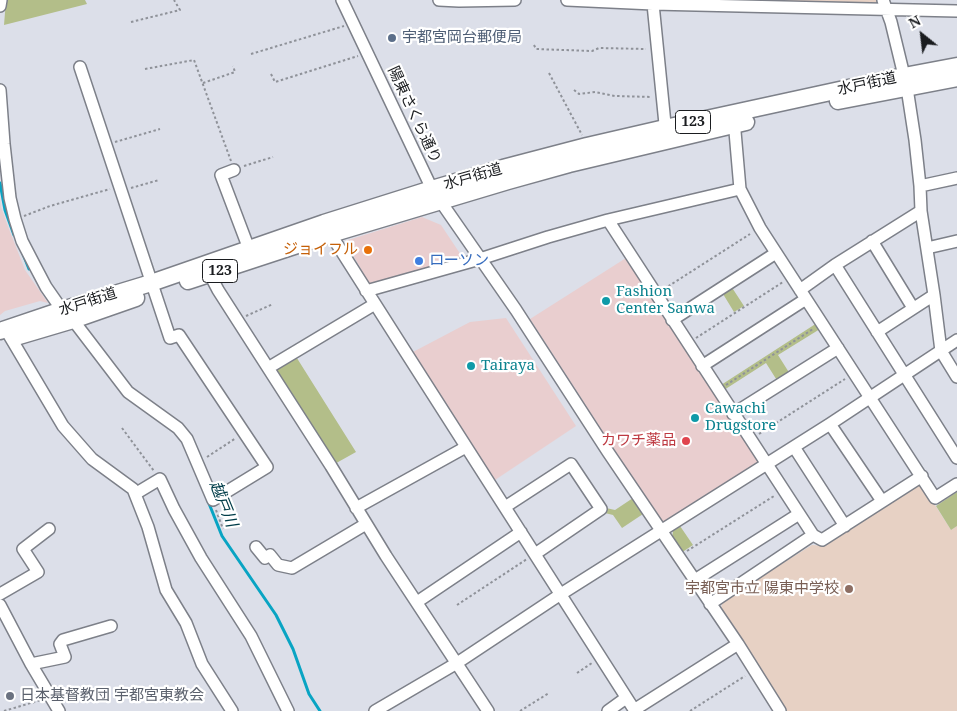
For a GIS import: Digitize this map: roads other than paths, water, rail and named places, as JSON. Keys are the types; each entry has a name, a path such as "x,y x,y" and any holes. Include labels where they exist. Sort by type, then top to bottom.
{"highway":[{"name":"水戸街道","path":"436,195 503,168 587,146 666,134 906,82 957,66"},
{"name":"水戸街道","path":"906,82 957,78"},
{"name":"水戸街道","path":"3,335 62,314 153,287 436,195 569,164 666,134"},
{"name":"水戸街道","path":"207,269 249,249 328,229"}],"street":[{"path":"0,6 1,0"},
{"name":"陽東さくら通り","path":"342,0 436,195 516,310 661,531 738,644 780,711"},
{"path":"439,0 459,2 515,0"},
{"path":"566,0 653,4 885,5 957,10"},
{"path":"653,4 666,134"},
{"path":"885,5 906,82 915,140 921,211 941,351 957,377"},
{"path":"0,90 10,198 22,241 32,261 62,314 128,392 178,428 187,439 213,500 268,467 179,335 170,338 80,67"},
{"path":"734,119 740,189 760,228 936,498 957,484"},
{"path":"234,170 221,175 249,249"},
{"path":"920,186 957,178"},
{"path":"366,291 608,220 740,189"},
{"path":"702,366 803,294 834,265 921,211"},
{"path":"608,220 813,536 822,540 922,476"},
{"path":"328,229 635,710 738,644"},
{"path":"872,241 913,308"},
{"path":"927,248 957,241"},
{"path":"672,320 776,253"},
{"path":"834,265 957,458"},
{"path":"207,269 218,290 366,524 457,663 483,709"},
{"path":"877,332 934,295"},
{"path":"268,368 375,304"},
{"path":"3,335 63,426 92,459 133,489 148,527 166,590 186,623 202,664 232,711"},
{"path":"375,711 457,663 561,594 830,424 957,340"},
{"path":"733,414 838,348"},
{"path":"830,424 882,501"},
{"path":"356,508 466,447"},
{"path":"794,447 845,526"},
{"path":"505,507 571,464 601,509 535,554"},
{"path":"135,494 160,479 174,510 201,558 251,636 288,711"},
{"path":"695,580 799,514"},
{"path":"256,547 264,558 270,555 278,565 292,568 366,524"},
{"path":"0,594 38,572 23,549 49,529"},
{"path":"417,602 521,532"},
{"path":"710,604 813,536"},
{"path":"0,605 58,711"},
{"path":"31,664 65,657 60,644 63,640 111,626"},
{"path":"608,711 626,698"}],"waterway":[{"name":"越戸川","path":"0,183 5,210 14,235"},
{"name":"越戸川","path":"23,254 29,269"},
{"name":"越戸川","path":"208,501 222,536 276,615 293,649 309,694 320,711"}],"place":[{"name":"宇都宮岡台郵便局","path":"392,38"},
{"name":"ジョイフル","path":"368,250"},
{"name":"ローソン","path":"419,261"},
{"name":"Fashion Center Sanwa","path":"606,301"},
{"name":"Tairaya","path":"471,366"},
{"name":"Cawachi Drugstore","path":"695,418"},
{"name":"カワチ薬品","path":"686,441"},
{"name":"宇都宮市立 陽東中学校","path":"849,589"},
{"name":"日本基督教団 宇都宮東教会","path":"10,696"}]}
